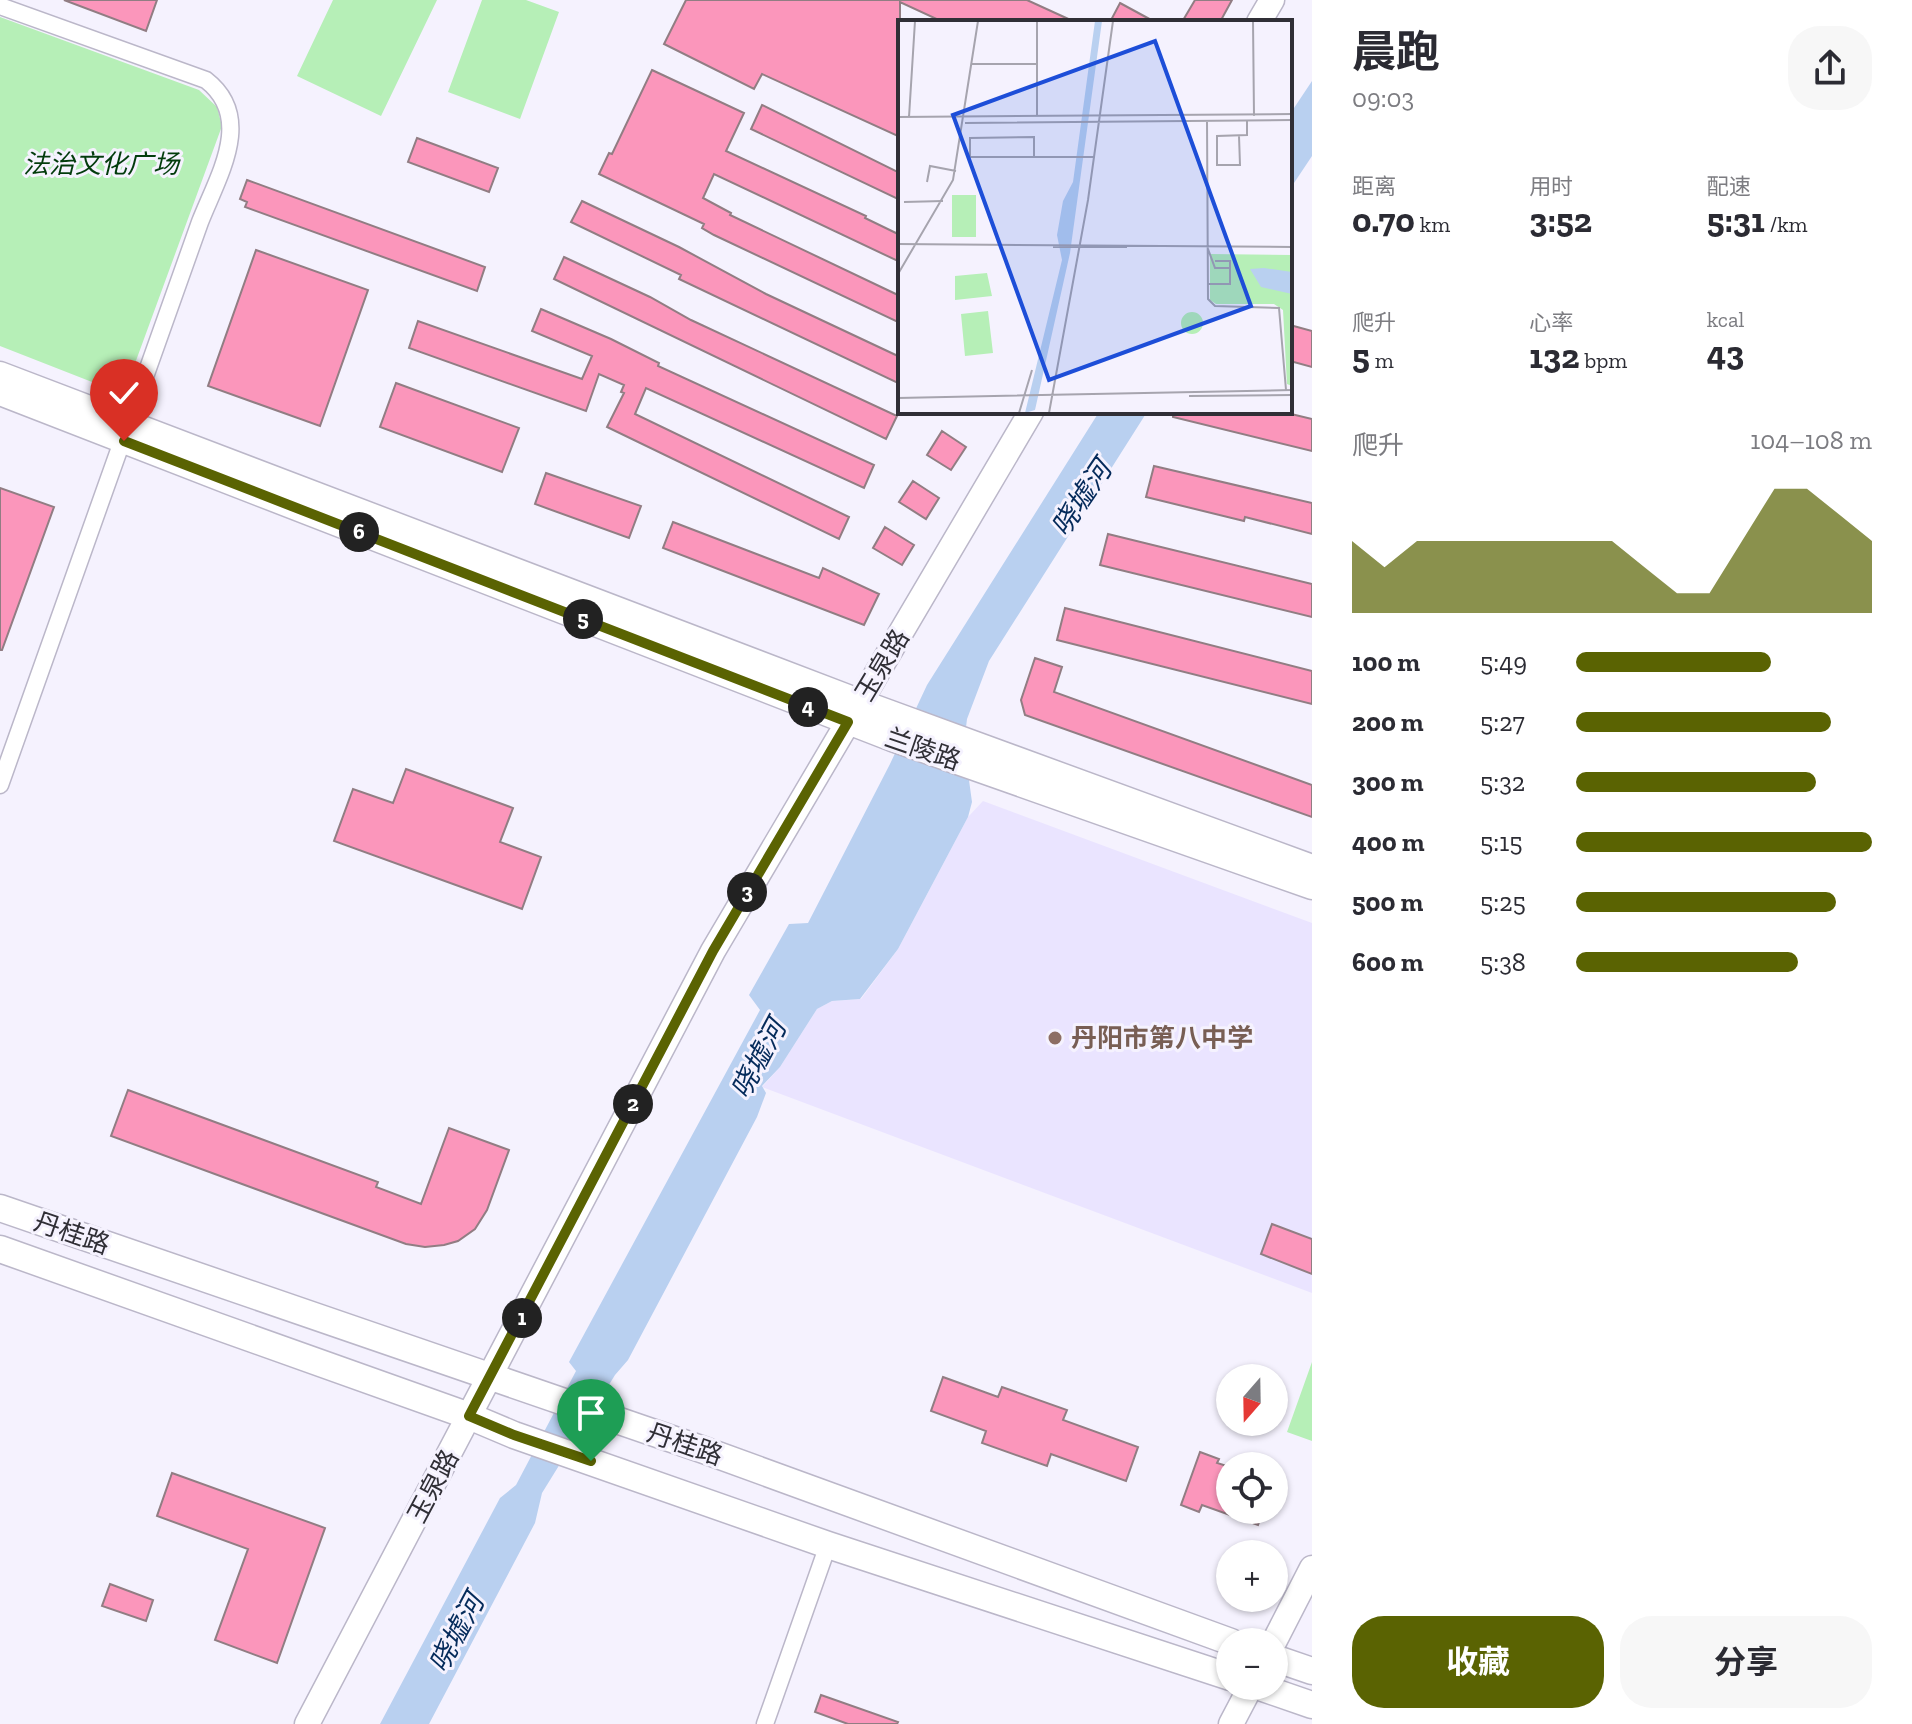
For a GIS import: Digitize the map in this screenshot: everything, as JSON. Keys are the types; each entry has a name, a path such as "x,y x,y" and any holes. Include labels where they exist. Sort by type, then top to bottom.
{"main road":[{"name":"丹桂路","path":"0,1208 608,1417 1216,1637"},
{"name":"丹桂路","path":"0,1249 828,1545 1216,1672"},
{"path":"1288,1663 1312,1671"},
{"path":"1288,1697 1312,1705"}],"street":[{"path":"1260,20 1272,0"},
{"path":"0,6 206,80 220,91 229,108 231,131 227,155 200,222 0,785"},
{"name":"兰陵路","path":"0,374 127,433"},
{"name":"兰陵路","path":"0,393 127,433 854,712 892,739 975,756 1312,867"},
{"name":"玉泉路","path":"307,1724 713,951 1030,414"},
{"name":"兰陵路","path":"854,712 898,715 975,756 1312,887"},
{"path":"765,1724 828,1545"},
{"path":"1281,1628 1312,1568"},
{"path":"1231,1724 1246,1700"}],"shaded area":[{"name":"丹阳市第八中学","path":"983,801 1312,923 1312,1293 762,1087 780,1067 817,1009 832,1001 861,999 898,949 968,817"}],"green space":[{"path":"333,0 437,0 381,116 297,76"},
{"path":"482,0 526,0 559,12 520,119 448,92"},
{"name":"法治文化广场","path":"0,17 199,90 217,107 222,126 126,388 92,382 0,346"},
{"path":"1312,1362 1312,1441 1288,1432"}],"water":[{"path":"1312,81 1312,156 1292,186 1292,111"},
{"name":"哓墟河","path":"1098,414 1146,414 989,661 967,719 964,744 972,802 968,817 898,949 860,999 832,1001 817,1009 780,1067 762,1086 766,1093 757,1117 628,1360 615,1375 542,1493 535,1523 429,1724 380,1724 500,1498 516,1485 576,1371 569,1362 760,1010 749,995 789,924 808,923 927,685"}],"building":[{"path":"64,0 157,0 146,31"},
{"path":"686,0 1027,0 1071,20 939,20 900,2 898,136 762,74 754,89 664,44"},
{"path":"1195,0 1232,0 1221,20 1183,20"},
{"path":"1120,3 1151,20 1111,20"},
{"path":"652,70 744,113 726,151 898,234 898,261 714,174 703,198 730,215 898,295 898,322 714,235 702,228 704,224 599,174 609,153 612,154"},
{"path":"762,105 898,172 898,199 751,129"},
{"path":"417,138 498,168 489,192 408,162"},
{"path":"247,180 485,267 477,291 245,207 247,202 240,199"},
{"path":"582,201 679,247 766,294 898,356 898,383 679,279 681,275 571,222"},
{"path":"256,250 368,290 320,426 208,386"},
{"path":"564,257 897,416 886,439 554,279"},
{"path":"541,309 611,339 659,363 658,366 874,465 864,488 646,388 635,414 849,517 839,539 607,427 624,393 621,392 624,385 599,374 586,411 409,348 418,321 582,379 592,356 532,331"},
{"path":"1292,326 1312,331 1312,367 1292,362"},
{"path":"396,383 519,428 502,472 380,427"},
{"path":"1173,414 1291,414 1312,419 1312,451 1173,417"},
{"path":"942,431 966,447 951,470 927,455"},
{"path":"1154,466 1312,503 1312,534 1146,497"},
{"path":"546,473 641,506 629,538 535,504"},
{"path":"913,481 939,498 926,519 899,502"},
{"path":"0,488 54,507 2,650 0,650"},
{"path":"673,522 819,578 823,568 879,594 864,625 663,548"},
{"path":"885,527 914,545 902,565 873,548"},
{"path":"1108,534 1312,584 1312,617 1100,565"},
{"path":"1065,608 1312,671 1312,704 1057,640"},
{"path":"1035,658 1062,667 1054,692 1312,785 1312,817 1025,715 1021,700"},
{"path":"406,769 513,808 500,842 541,857 522,909 334,841 353,789 393,803"},
{"path":"128,1090 378,1182 376,1187 421,1204 449,1128 509,1150 487,1210 475,1229 458,1241 425,1247 406,1244 111,1136"},
{"path":"1272,1224 1312,1239 1312,1274 1261,1254"},
{"path":"943,1377 998,1397 1002,1387 1067,1410 1063,1420 1138,1447 1126,1481 1051,1454 1047,1466 982,1443 986,1431 931,1411"},
{"path":"1200,1452 1216,1458 1216,1510 1202,1505 1199,1512 1181,1505"},
{"path":"172,1473 325,1528 277,1663 215,1640 248,1549 157,1516"},
{"path":"110,1584 153,1600 146,1621 102,1606"},
{"path":"821,1695 898,1722 848,1724 815,1712"}],"place":[{"name":"丹阳市第八中学","path":"1055,1038"}],"route":[{"path":"124,441 848,722 713,951 469,1416 591,1461"}]}
